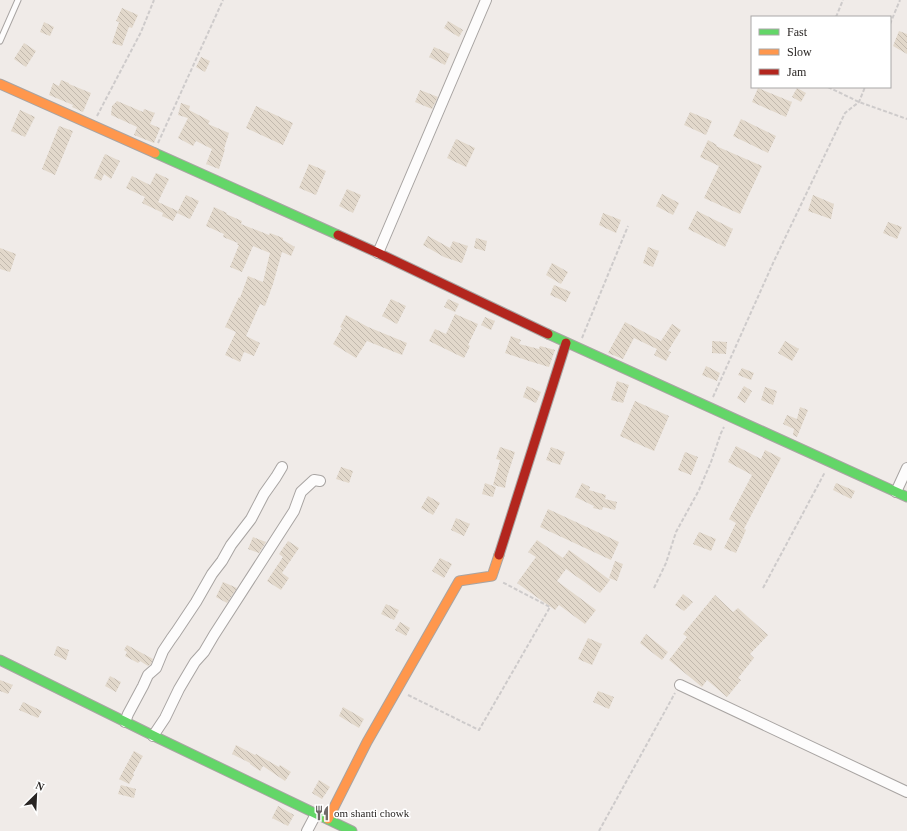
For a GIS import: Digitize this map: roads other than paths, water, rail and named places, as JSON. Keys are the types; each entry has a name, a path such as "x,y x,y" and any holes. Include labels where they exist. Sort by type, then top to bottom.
{"street":[{"path":"378,253 486,0"},
{"path":"0,84 378,253 566,343 907,497"},
{"path":"328,819 367,742 459,581 492,576 566,343"},
{"path":"125,722 148,675 156,668 163,651 196,602 231,545 251,519 264,494 282,467"},
{"path":"896,492 907,468"},
{"path":"153,736 179,689 294,512 301,492 314,480 320,481"},
{"path":"0,660 153,736 352,831"},
{"path":"680,685 907,792"},
{"path":"307,831 316,814"}],"lane":[{"path":"0,41 18,0"}],"place":[{"name":"om shanti chowk","path":"322,813"}]}
